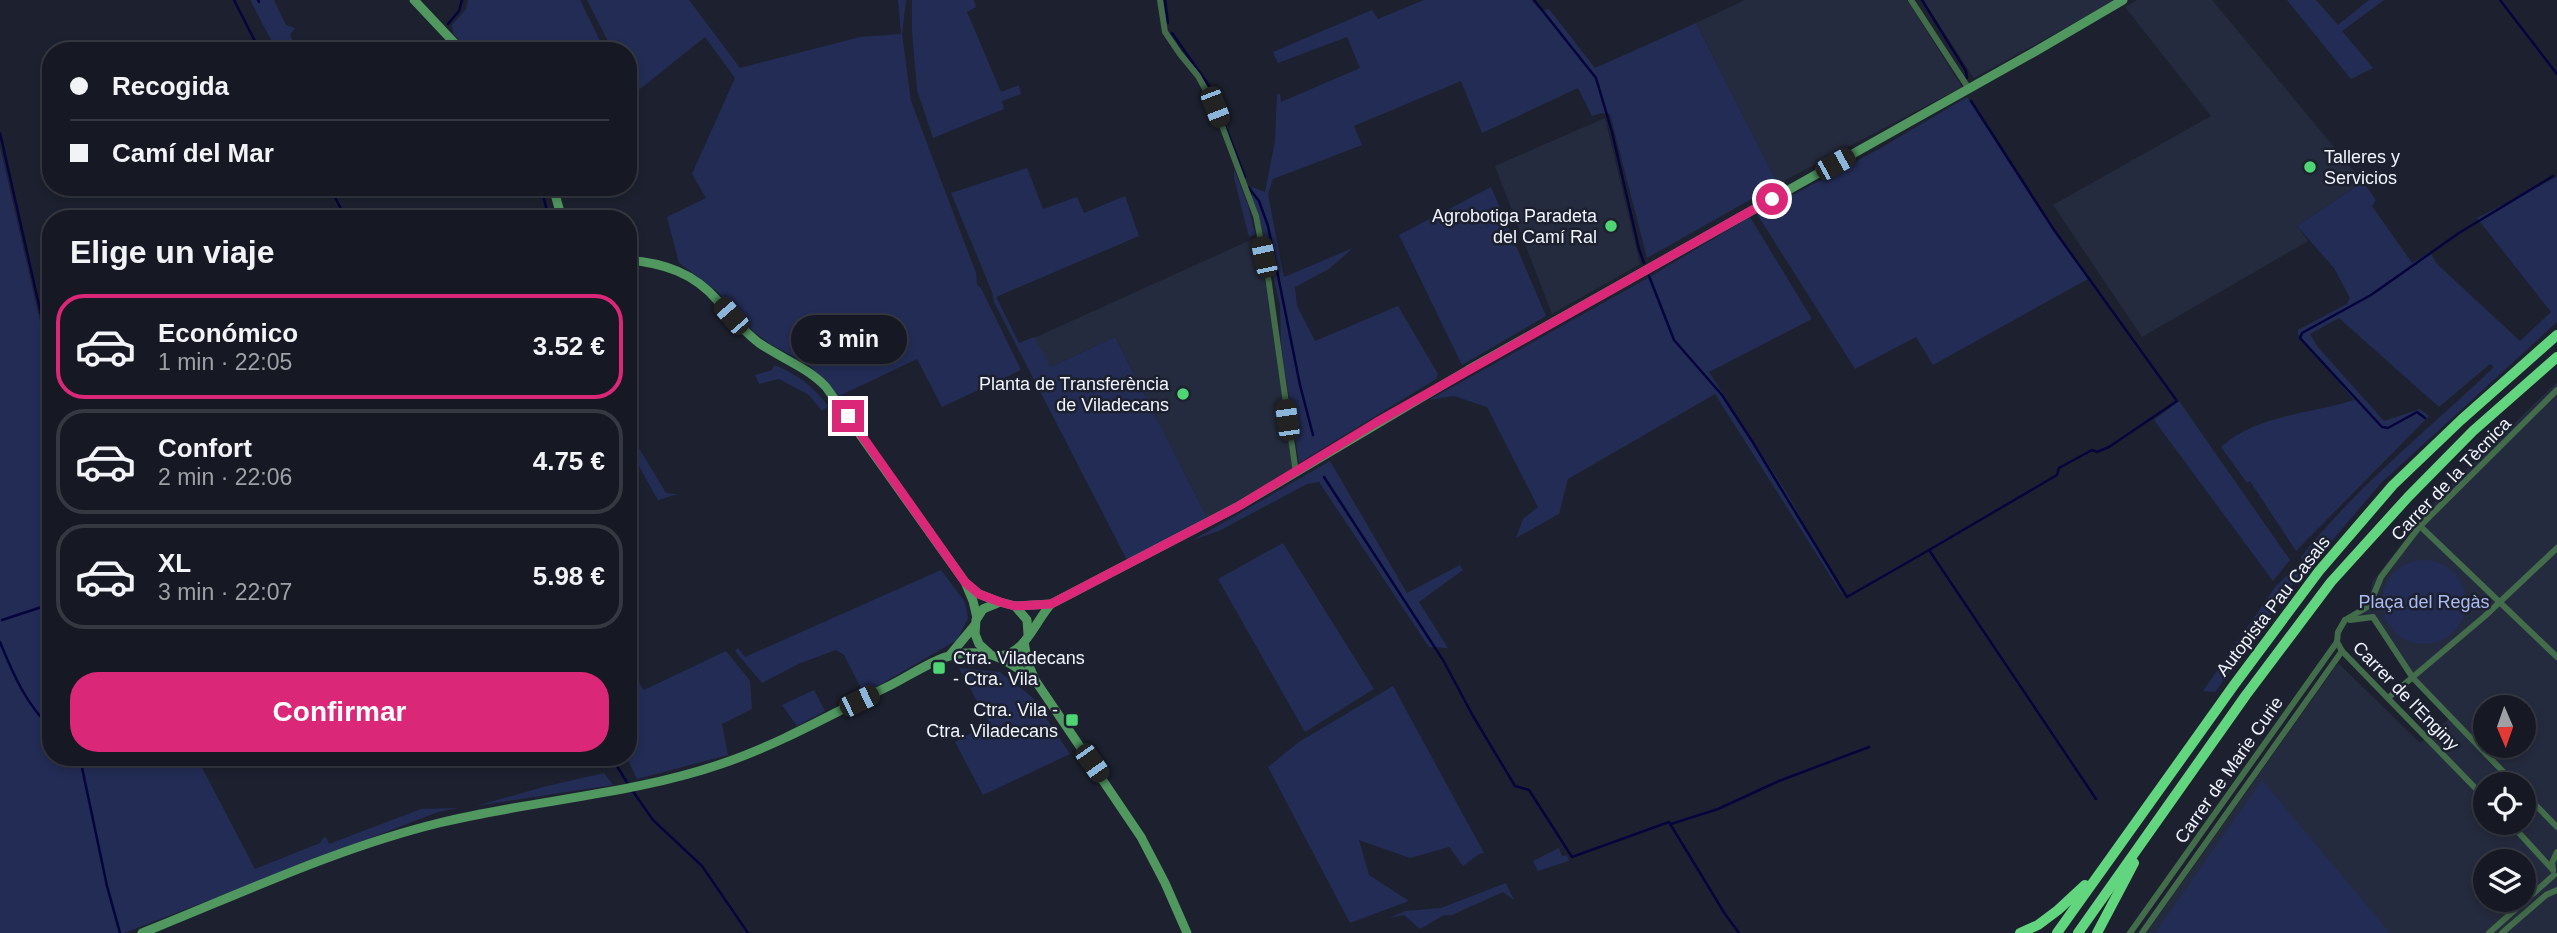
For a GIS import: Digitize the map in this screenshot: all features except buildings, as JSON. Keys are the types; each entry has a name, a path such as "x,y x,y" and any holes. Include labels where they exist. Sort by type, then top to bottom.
{"highway":[{"name":"Autopista Pau Casals","path":"2057,933 2319,571 2393,485 2557,335"},
{"name":"Autopista Pau Casals","path":"2078,933 2246,695 2331,582 2408,497 2473,431 2557,356"},
{"path":"2096,933 2152,830"},
{"path":"2020,933 2038,925 2095,877"}],"main road":[{"path":"414,0 454,42"},
{"path":"950,655 1013,653 1051,604 1237,507 1377,422 2123,0"},
{"path":"637,261 664,265 691,277 707,289 751,336 819,379 965,582 973,601 978,642 1035,680"},
{"path":"965,582 979,594 1015,606 1051,604"},
{"path":"142,933 339,854 399,834 472,816 643,785 705,769 780,742 950,655 987,606 1000,602"},
{"path":"1015,606 1025,617 1028,663 1035,680 1141,836 1186,933"}],"street":[{"path":"1160,0 1166,32 1198,76 1215,107 1256,216 1268,277 1296,473"},
{"path":"1911,0 1969,89"},
{"name":"Carrer de la Tècnica","path":"2345,620 2369,606 2381,577 2420,526 2557,390"},
{"path":"2420,526 2557,657"},
{"path":"2388,698 2557,548"},
{"name":"Carrer de l'Enginy","path":"2345,620 2373,617 2413,678 2503,772"},
{"name":"Carrer de Marie Curie","path":"2130,933 2337,642 2338,632 2345,620"},
{"name":"Carrer de l'Enginy","path":"2337,642 2342,651 2473,786"},
{"name":"Carrer de Marie Curie","path":"2142,933 2342,651"},
{"path":"2536,806 2557,828"},
{"path":"2520,835 2555,875"},
{"path":"2555,875 2552,863 2557,852"},
{"path":"2489,933 2555,875"},
{"path":"2502,933 2546,895 2557,890"}],"shaded area":[{"path":"1745,0 1907,0 1962,87 1778,184 1696,23"},
{"path":"1923,0 2116,0 1974,78"},
{"path":"2137,0 2212,0 2363,182 2297,226 2308,241 2142,337 2053,205 2211,116 2125,7"},
{"path":"1605,118 1640,264 1552,314 1495,166"},
{"path":"1255,238 1265,281 1293,469 1208,519 1115,337 1051,367 1034,338"},
{"path":"2557,382 2557,933 2146,933 2338,663 2420,743 2450,718 2413,678 2373,617 2359,618 2358,613 2369,606 2372,582 2440,495"}],"green space":[{"path":"250,0 274,0 286,25 295,28 290,35 293,42 272,42"},
{"path":"468,0 580,0 601,42 460,42 453,33 452,25 466,9"},
{"path":"587,0 689,0 740,68 860,37 901,34 898,0 906,0 902,34 911,101 976,273 977,285 981,288 1021,370 942,407 917,359 839,396 808,364 770,344 744,324 718,292 679,263 667,217 706,198 692,174 735,78 705,37 640,89 637,87 637,42 608,42"},
{"path":"912,0 974,0 976,7 967,12 1001,92 1019,85 1021,94 1002,101 1004,109 933,138 917,90"},
{"path":"1424,0 1531,0 1541,11 1549,9 1595,68 1696,23 1778,184 1647,258 1610,114 1592,116 1578,88 1482,133 1461,81 1354,126 1362,145 1273,179 1268,194 1284,277 1353,248 1329,269 1295,287 1297,306 1315,341 1398,306 1438,374 1436,379 1299,463 1281,345 1280,305 1252,197 1252,187 1265,192 1275,141 1277,95 1280,93 1281,102 1360,68 1347,37 1278,63 1273,52 1372,10 1378,19"},
{"path":"2287,0 2316,0 2338,25 2369,0 2384,0 2342,31 2373,68 2351,79"},
{"path":"1967,97 2036,205 2088,279 1933,365 1916,337 1855,369 1757,214 1879,149"},
{"path":"0,147 42,330 42,766 201,766 255,869 320,843 325,836 329,844 421,809 458,808 438,812 124,933 0,933"},
{"path":"1027,168 1043,209 1077,197 1084,213 1125,196 1139,236 996,297 1019,343 1034,337 1051,367 1115,337 1208,519 1127,560 994,302 951,193"},
{"path":"1234,169 1248,205 1255,234 1249,237 1234,178"},
{"path":"2557,177 2557,322 2381,483 2308,569 2301,557 2346,506 2494,367 2490,364 2439,407 2339,318 2310,334 2317,346 2384,421 2420,409 2429,416 2296,551 2250,481 2247,483 2221,447 2235,436 2267,422 2354,400 2298,334 2298,330 2347,304 2350,298 2334,268 2297,226 2363,182 2376,200 2372,206 2412,263 2430,252 2436,263 2520,341 2551,312 2477,218"},
{"path":"1491,187 1546,316 1462,365 1399,235"},
{"path":"1750,217 1812,319 1709,372 1788,495 1845,599 1715,394 1568,479 1559,514 1516,538 1523,519 1538,507 1487,407 1454,396 1429,400 1646,279"},
{"path":"774,365 804,381 828,406 822,411 809,395 779,379 759,384 755,375 772,370"},
{"path":"2179,401 2290,560 2273,581 2154,420"},
{"path":"637,445 666,493 678,494 658,500 637,463"},
{"path":"1330,461 1407,593 1460,565 1463,570 1419,602 1448,648 1429,647 1319,482 1307,484 1219,531 1193,540"},
{"path":"1283,543 1374,689 1305,732 1218,579"},
{"name":"Plaça del Regàs","path":"2416,560 2432,560 2448,567 2459,578 2466,594 2463,618 2454,632 2432,644 2416,644 2400,637 2389,626 2382,610 2382,594 2389,578 2400,567"},
{"path":"941,570 965,602 968,618 957,640 864,694 844,655 836,650 798,664 762,683 735,651 738,648 745,657"},
{"path":"2291,572 2300,574 2215,692 2203,691 2276,586"},
{"path":"726,651 750,681 752,709 722,724 728,755 637,779 631,766 637,766 637,680 644,690"},
{"path":"959,668 1000,672 1032,697 1070,754 983,795 955,742 989,723"},
{"path":"1393,686 1484,853 1463,866 1449,847 1410,858 1359,840 1369,875 1409,901 1350,923 1268,767 1299,742"},
{"path":"814,690 825,711 797,726 782,705"},
{"path":"604,773 613,785 476,806 543,787"},
{"path":"2262,780 2390,933 2155,933"},
{"path":"1559,848 1562,856 1567,855 1569,861 1538,871 1533,861"},
{"path":"1506,883 1514,900 1503,892 1452,915 1444,915 1420,929 1404,915 1389,918 1405,911 1441,908"}],"waterway":[{"path":"234,0 255,42"},
{"path":"448,24 459,11 462,0"},
{"path":"1165,0 1168,23"},
{"path":"1534,0 1596,78 1644,263"},
{"path":"1922,0 1966,71 1967,78"},
{"path":"2500,0 2557,74"},
{"path":"1172,33 1210,87 1245,177"},
{"path":"1971,101 2054,230 2177,401 2109,447 2097,452 2092,450 2059,468 2057,475 1929,550 2096,799"},
{"path":"0,133 42,318"},
{"path":"2425,418 2417,412 2388,428 2382,427 2300,338 2302,333 2371,295 2459,233 2553,176"},
{"path":"1248,187 1259,201 1268,226 1300,385 1313,435"},
{"path":"334,196 342,210"},
{"path":"543,196 547,210"},
{"path":"1649,276 1674,340 1722,395 1847,597 1929,550"},
{"path":"1324,477 1443,660 1515,786 1529,790 1572,857 1669,822 1739,933"},
{"path":"2,620 42,607"},
{"path":"0,642 15,677 42,719"},
{"path":"1671,824 1718,809 1779,781 1869,747"},
{"path":"82,766 107,886 120,933"},
{"path":"617,766 628,784"},
{"path":"632,790 653,820 702,866 748,933"}],"place":[{"name":"Talleres y Servicios","path":"2310,167"},
{"name":"Agrobotiga Paradeta del Camí Ral","path":"1611,226"},
{"name":"Planta de Transferència de Viladecans","path":"1183,394"},
{"name":"Ctra. Viladecans - Ctra. Vila","path":"939,668"},
{"name":"Ctra. Vila - Ctra. Viladecans","path":"1072,720"}],"route":[{"path":"848,416 965,582 979,594 1015,606 1051,604 1237,507 1377,422 1772,199"}]}
